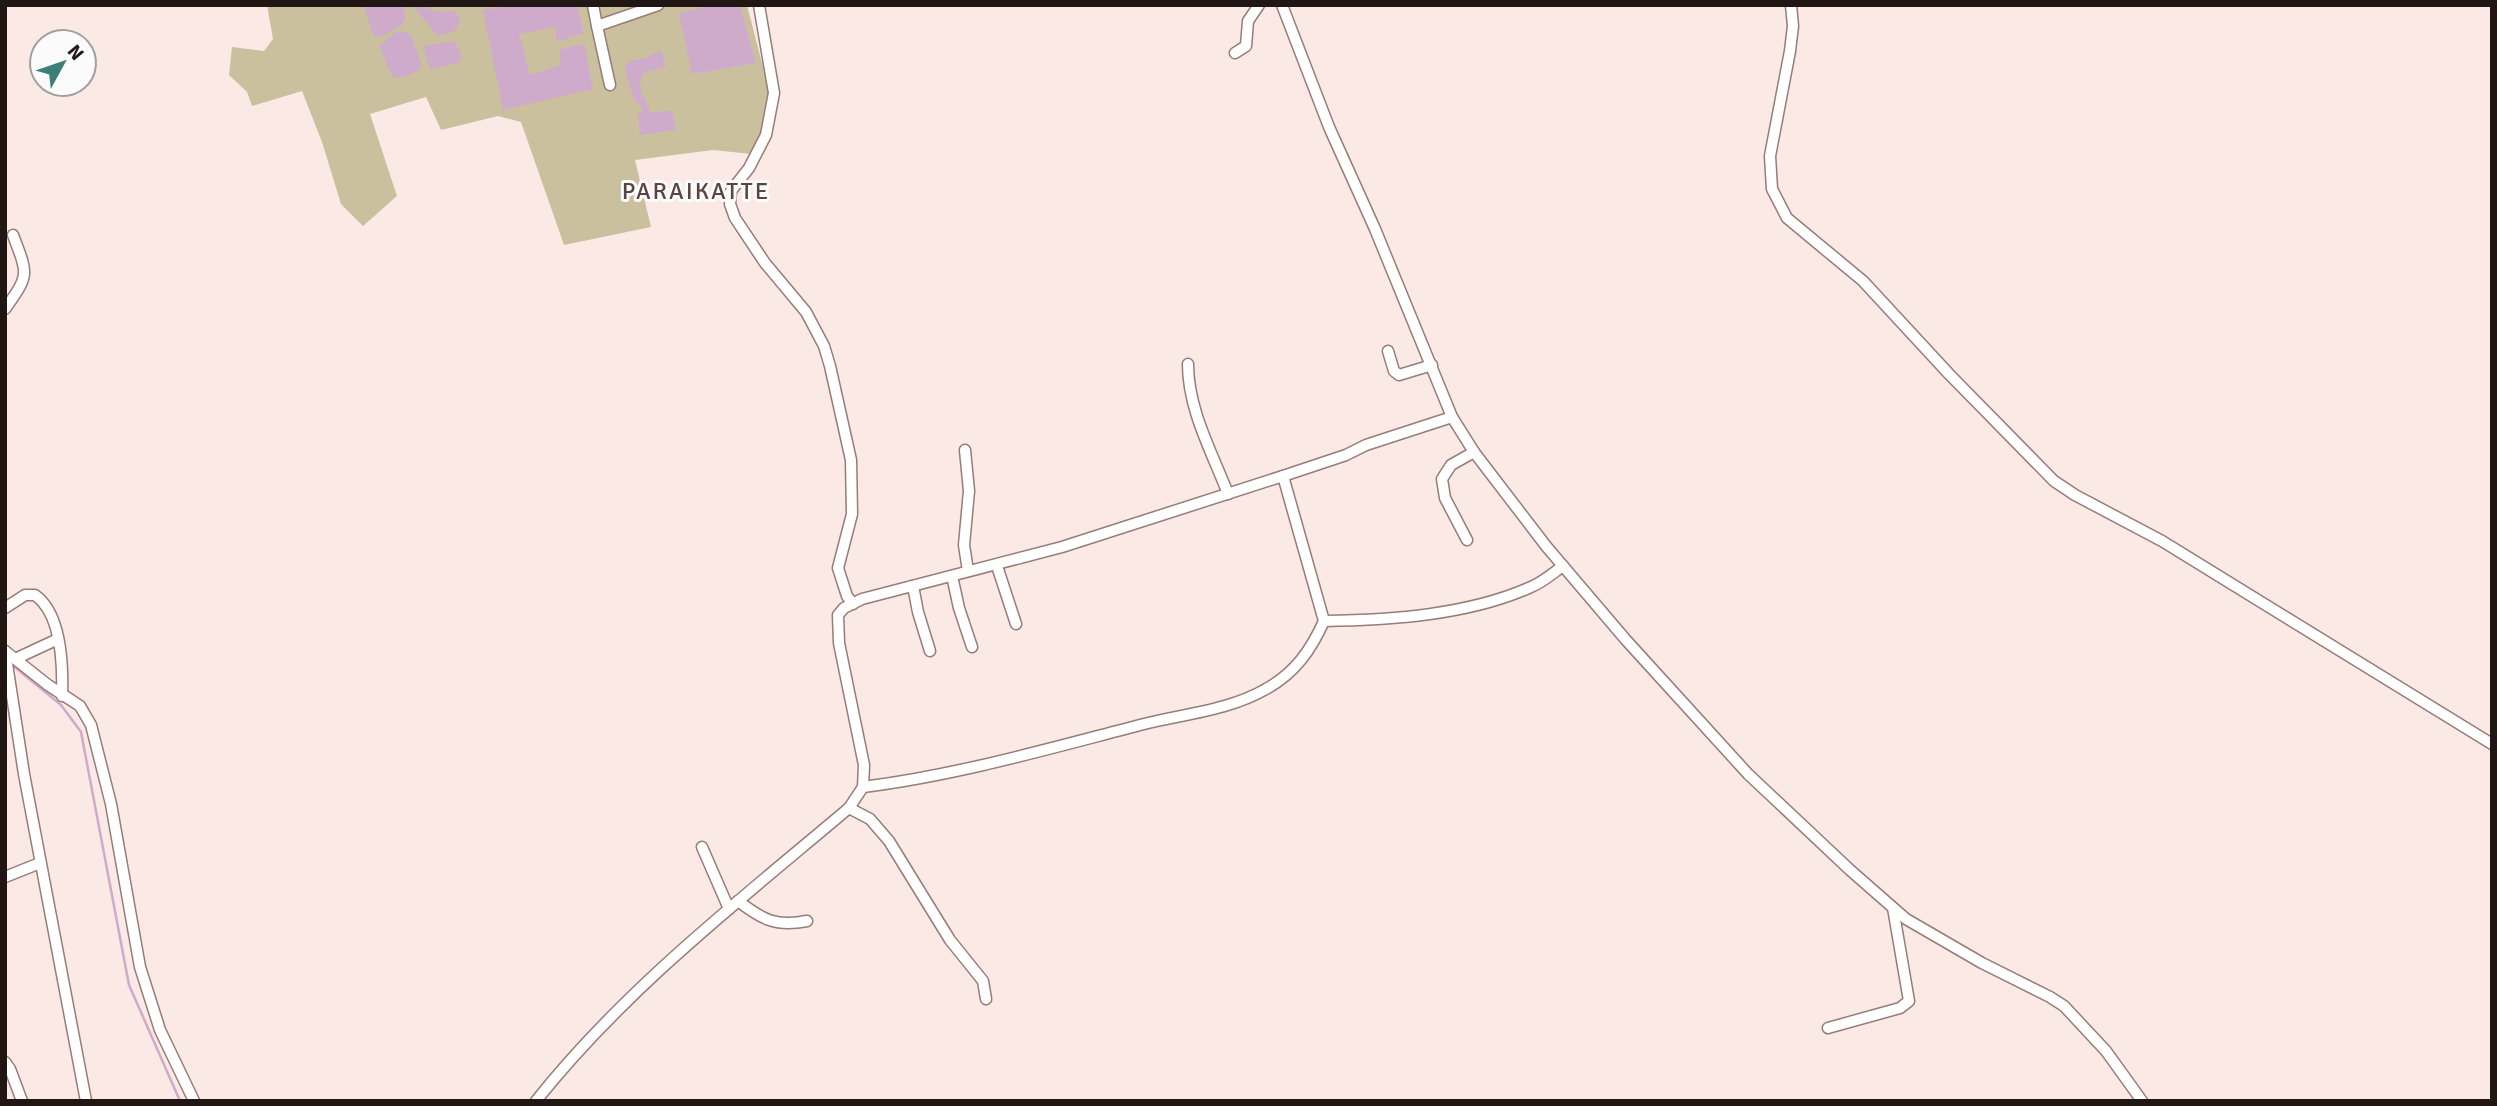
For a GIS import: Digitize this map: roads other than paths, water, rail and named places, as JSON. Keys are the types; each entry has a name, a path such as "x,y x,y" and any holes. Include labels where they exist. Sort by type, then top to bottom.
{"street":[{"path":"593,5 610,85"},
{"path":"597,26 658,5"},
{"path":"760,5 774,93 766,135 749,168 731,191 730,204 735,218 765,263 806,312 824,346 852,460 852,514 838,568 847,596 853,604"},
{"path":"1235,53 1246,46 1248,21 1259,5"},
{"path":"1282,5 1329,127 1452,417 1474,452 1563,566 1634,649 1748,774 1850,870 1906,919 2064,1006 2106,1051 2142,1101"},
{"path":"1790,5 1793,26 1790,51 1770,156 1772,189 1787,218 1863,281 1948,374 2054,481 2162,541 2492,744"},
{"path":"5,309 26,274 13,235"},
{"path":"1388,351 1394,371 1399,375 1432,365"},
{"path":"1188,364 1188,382 1199,423 1228,494"},
{"path":"536,1101 624,1003 738,901 849,808 863,786 864,765 837,625 838,615 844,608 913,586 997,566 1228,494 1452,417"},
{"path":"965,450 969,491 964,545 968,571"},
{"path":"1467,540 1445,498 1442,479 1451,465 1474,452"},
{"path":"863,786 955,772 1238,701 1265,690 1298,665 1324,621 1283,476"},
{"path":"997,566 1016,624"},
{"path":"1324,621 1355,621 1461,608 1534,586 1563,566"},
{"path":"952,576 972,647"},
{"path":"913,586 930,651"},
{"path":"5,608 25,595 35,595 46,605 58,639 63,664 62,695"},
{"path":"8,654 58,639"},
{"path":"8,654 7,678 86,1101"},
{"path":"8,654 80,706 91,725 111,804 140,967 160,1030 194,1101"},
{"path":"849,808 870,819 889,841 950,940 983,981 986,999"},
{"path":"702,847 729,909"},
{"path":"5,877 40,863"},
{"path":"738,901 758,916 779,924 807,921"},
{"path":"1828,1028 1900,1008 1909,1001 1893,908"},
{"path":"5,1062 22,1101"}],"waterway":[{"path":"11,664 61,705 81,732 129,985 180,1101"}],"district":[{"name":"PARAIKATTE","path":"696,191"}]}
